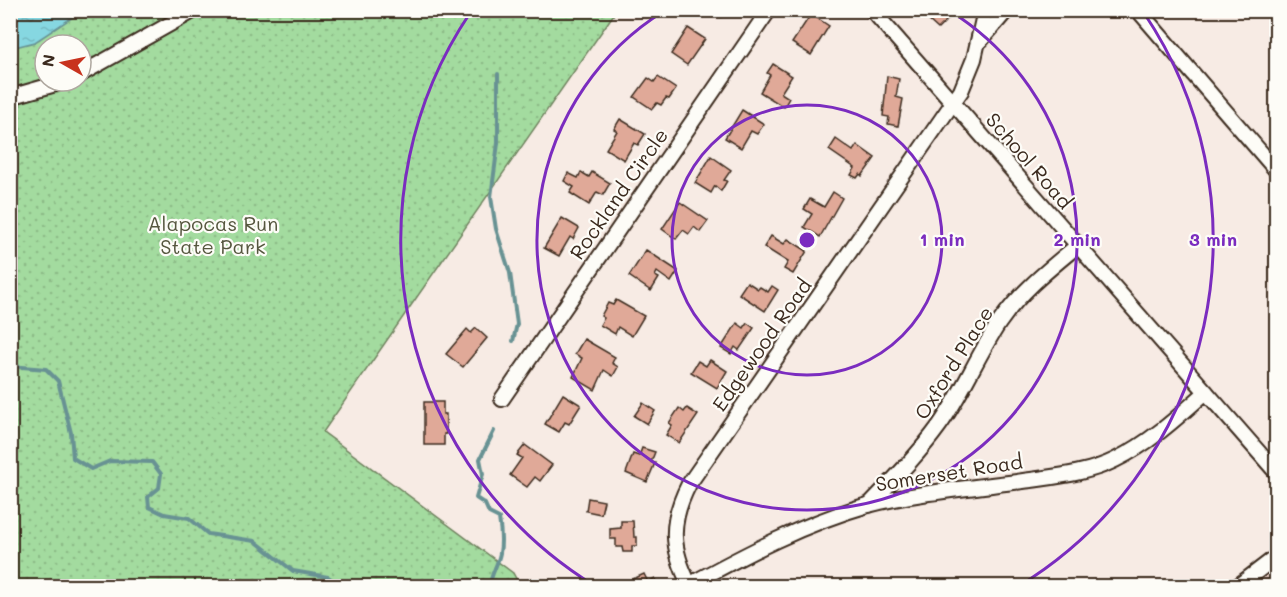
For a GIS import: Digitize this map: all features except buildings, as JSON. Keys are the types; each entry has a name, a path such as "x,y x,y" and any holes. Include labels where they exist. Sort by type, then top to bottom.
{"street":[{"path":"93,66 173,16 195,10"},
{"name":"Rockland Circle","path":"502,399 769,10"},
{"name":"School Road","path":"872,10 1276,472"},
{"name":"Edgewood Road","path":"689,586 677,555 674,528 681,501 689,484 969,76 985,10"},
{"name":"Edgewood Road","path":"978,44 1007,10"},
{"path":"1138,10 1276,170"},
{"path":"10,97 33,90"},
{"name":"Oxford Place","path":"869,505 922,448 939,426 964,387 990,337 1013,305 1040,277 1077,246"},
{"name":"Somerset Road","path":"689,586 768,544 817,523 869,505 1058,476 1098,467 1149,440 1206,392"},
{"path":"1238,586 1276,557"}],"shaded area":[{"path":"1276,557 1276,586 1238,586"}],"green space":[{"name":"Alapocas Run State Park","path":"10,11 616,11 323,432 513,573 520,586 11,586"}],"water":[{"path":"10,11 66,11 76,15 49,33 33,33 33,42 11,48"}],"waterway":[{"path":"498,74 498,143 491,197 496,229 510,273 517,324 513,341"},
{"path":"10,366 46,369 58,381 71,433 73,458 91,469 110,461 152,462 161,474 159,488 148,497 149,507 164,514 189,518 208,534 255,541 293,571 328,577 341,586"},
{"path":"490,586 501,549 499,518 489,513 485,504 476,498 483,474 480,459 494,431"}]}
